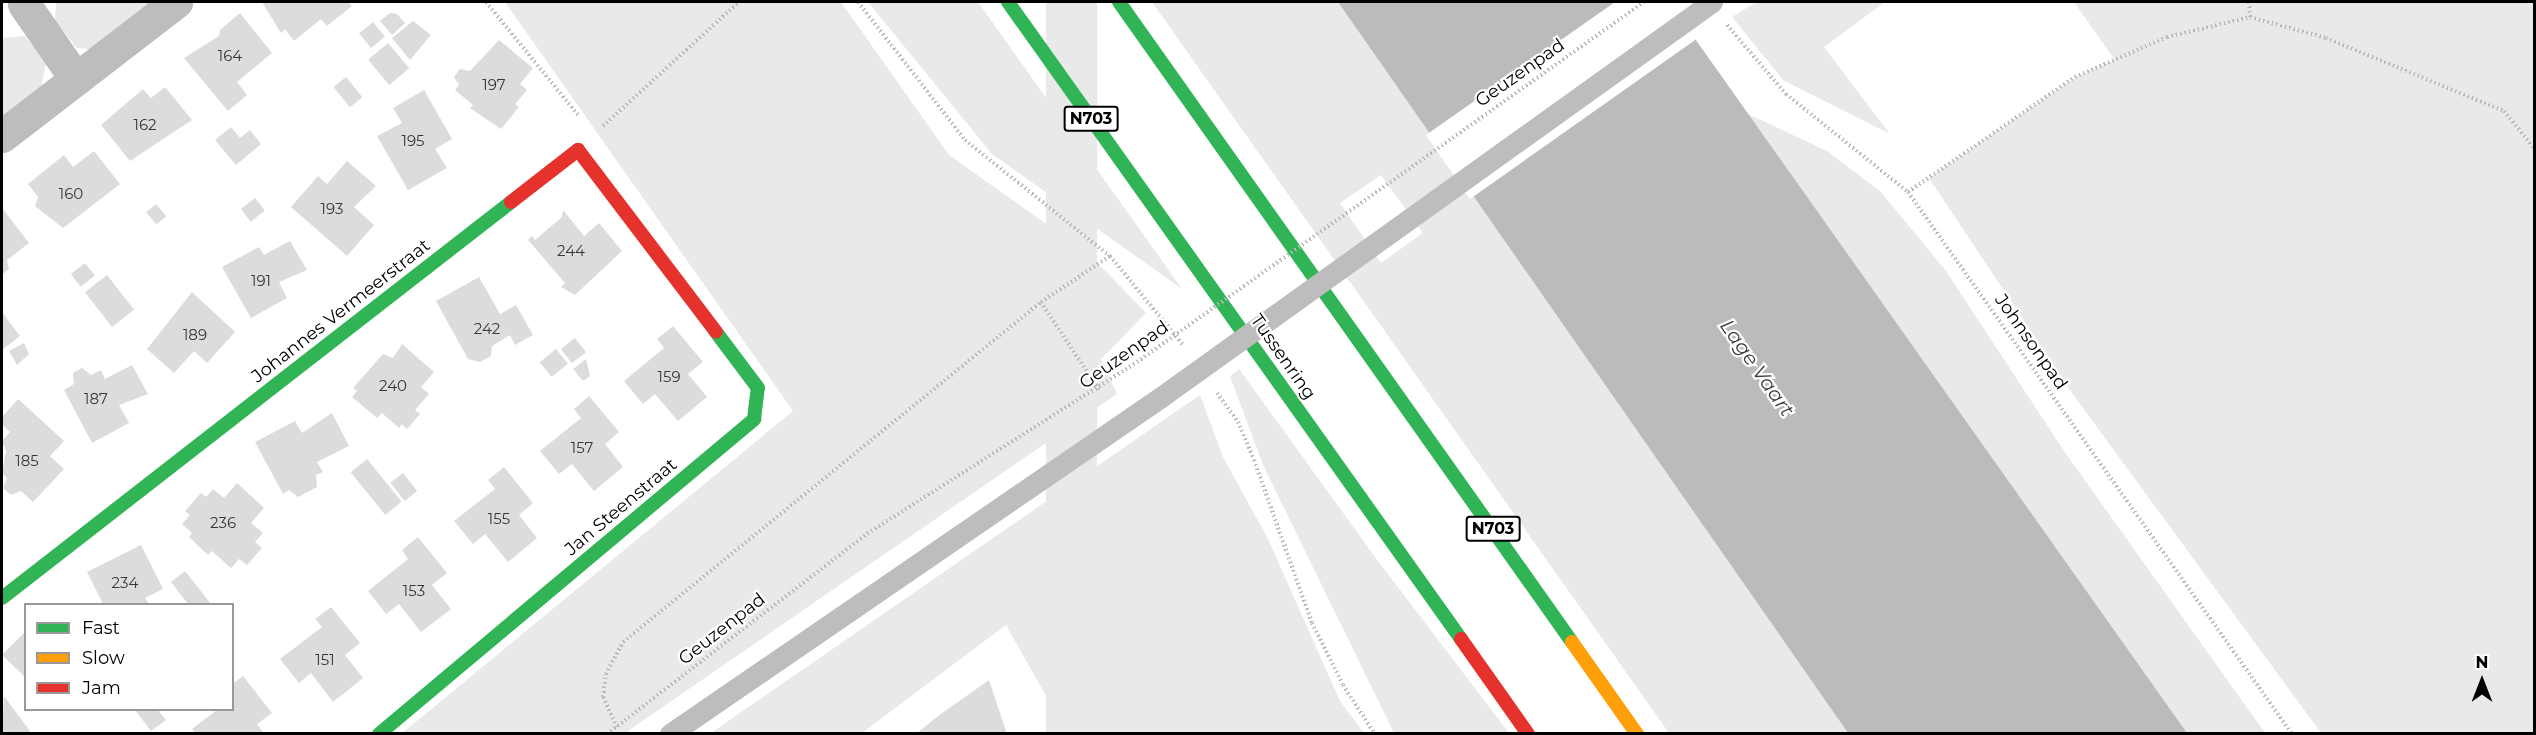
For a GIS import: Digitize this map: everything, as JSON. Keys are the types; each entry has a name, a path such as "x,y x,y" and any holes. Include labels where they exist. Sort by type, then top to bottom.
{"main road":[{"name":"Tussenring","path":"1008,2 1528,734"},
{"name":"N703","path":"1119,2 1637,734"},
{"name":"Jan Steenstraat","path":"379,734 754,419 758,388 675,274 578,150"},
{"name":"Johannes Vermeerstraat","path":"2,598 578,150"}],"street":[{"path":"2,136 176,2"},
{"path":"18,8 76,79"}],"lane":[{"path":"670,734 1161,397 1712,2"}],"path":[{"path":"486,2 594,134"},
{"path":"578,150 739,2"},
{"path":"858,2 964,140 1110,256 1186,349"},
{"name":"Geuzenpad","path":"607,734 871,531 1099,390 1644,2"},
{"path":"2249,2 2250,17"},
{"path":"1908,192 2075,78 2168,37 2250,17 2326,38 2504,111 2535,148"},
{"name":"Johnsonpad","path":"1723,20 1785,94 1908,192 2292,734"},
{"path":"617,727 603,697 606,674 623,642 1041,302 1110,256"},
{"path":"1041,302 1099,390"},
{"path":"1212,385 1238,422 1312,623 1343,685 1375,734"}],"shaded area":[{"path":"56,2 160,2 99,50 77,48 55,21"},
{"path":"505,2 841,2 949,155 1090,255 1146,313 1101,359 1117,394 625,733 401,734 793,411"},
{"path":"868,2 978,2 1182,289 992,154"},
{"path":"1046,2 1097,2 1097,734 1046,734"},
{"path":"1152,2 1338,2 1848,733 1669,733","holes":["1381,175 1423,233 1381,263 1340,203"]},
{"path":"1756,2 1885,2 1824,47 1890,134 1783,80 1732,17"},
{"path":"2074,2 2534,2 2534,733 2321,733 2072,393 1929,178 2076,77 2115,60"},
{"path":"25,36 46,62 41,88 2,117 2,38"},
{"path":"1748,114 1827,151 1881,192 1946,271 2064,451 2265,733 2187,733"},
{"path":"1239,369 1375,557 1509,733 1394,733 1263,465 1230,376"},
{"path":"1200,395 1223,457 1268,539 1340,701 1364,733 1067,733 1006,625 862,733 711,733"}],"water":[{"name":"Lage Vaart","path":"1338,2 1669,2 2187,733 1848,733"}],"pier":[{"path":"1615,2 1672,2 1698,38 1470,199 1426,135"}],"building":[{"path":"262,2 348,2 352,6 327,26 321,19 294,41 285,29 281,33"},
{"path":"240,13 272,53 237,82 247,95 228,111 184,58 219,36 220,30"},
{"path":"390,13 397,14 405,23 392,35 380,21"},
{"path":"413,21 431,35 410,60 392,38"},
{"path":"373,22 385,37 371,48 359,33"},
{"path":"499,40 533,68 520,84 527,90 515,104 519,107 501,129 470,108 473,105 455,90 459,85 454,77 460,69 470,71"},
{"path":"388,43 409,68 389,85 368,60"},
{"path":"346,77 362,97 350,107 334,87"},
{"path":"165,87 192,120 130,161 101,125 143,89 151,98"},
{"path":"424,90 452,139 435,149 447,168 408,190 377,136 402,123 393,108"},
{"path":"231,127 240,138 250,130 261,144 236,165 215,140"},
{"path":"94,151 120,184 63,228 35,206 38,197 28,184 64,155 73,167"},
{"path":"347,161 376,186 354,207 374,225 347,256 291,207 318,176 327,184"},
{"path":"255,198 265,211 251,222 241,209"},
{"path":"156,204 166,216 156,225 146,212"},
{"path":"2,208 29,243 7,260 9,269 2,275"},
{"path":"563,210 584,236 599,223 622,251 575,295 561,287 565,283 528,240 532,236 535,240 562,217"},
{"path":"290,241 307,270 279,282 287,298 251,318 222,267 259,247 264,255"},
{"path":"85,263 95,276 81,287 71,274"},
{"path":"107,275 134,310 112,327 85,292"},
{"path":"479,277 500,314 516,305 533,335 515,345 510,335 492,346 491,356 480,362 468,359 436,301"},
{"path":"192,292 235,332 207,363 194,351 174,373 147,349"},
{"path":"2,312 20,336 2,350"},
{"path":"673,326 703,362 688,374 707,397 678,421 655,394 643,404 624,381 664,348 657,339"},
{"path":"575,338 586,352 572,363 561,349"},
{"path":"24,343 29,354 17,365 9,351"},
{"path":"402,344 434,372 421,387 429,394 415,410 420,414 407,429 402,424 399,428 382,413 377,418 352,397 357,391 353,388 383,354 393,358"},
{"path":"556,349 568,364 552,377 540,362"},
{"path":"586,359 590,376 583,381 573,369"},
{"path":"132,365 148,394 119,405 129,423 92,443 64,390 74,384 73,373 82,368 91,375 101,370 105,379"},
{"path":"589,396 619,432 605,444 623,467 594,491 572,464 559,474 540,451 581,418 574,409"},
{"path":"18,399 64,441 50,456 64,469 33,502 21,491 11,495 3,488 7,478 2,473 6,451 2,441 10,432 2,425 2,417"},
{"path":"332,413 349,446 317,462 323,472 316,475 317,487 298,497 289,490 283,494 255,442 295,421 302,433"},
{"path":"367,459 402,502 385,515 351,472"},
{"path":"504,467 533,503 519,515 537,538 508,562 485,534 473,544 454,521 495,489 488,480"},
{"path":"403,473 417,491 405,501 390,483"},
{"path":"237,483 264,508 251,523 263,533 255,542 262,548 247,565 239,559 231,568 212,551 208,555 189,537 192,533 182,524 190,515 185,511 201,493 206,497 213,489 224,498"},
{"path":"418,537 447,573 432,585 451,609 421,632 399,604 386,614 368,591 408,559 402,550"},
{"path":"141,545 163,589 145,598 148,603 102,603 87,572"},
{"path":"185,571 210,603 187,603 171,582"},
{"path":"331,607 360,643 345,655 363,678 333,702 311,673 299,683 280,659 322,627 315,619"},
{"path":"24,633 24,676 2,655"},
{"path":"243,676 272,713 257,724 264,734 196,734 192,729 216,711 234,711 234,683"},
{"path":"989,680 1007,734 916,734 938,716"},
{"path":"4,696 30,731 26,734 2,734"},
{"path":"136,711 159,711 166,720 151,731"}],"traffic: fast":[{"path":"1008,2 1461,639"},
{"path":"1119,2 1572,642"},
{"path":"2,598 511,202"},
{"path":"379,734 754,419 758,388 716,332"}],"traffic: slow":[{"path":"1572,642 1637,734"}],"traffic: jam":[{"path":"511,202 578,150 716,332"},
{"path":"1461,639 1528,734"}]}
